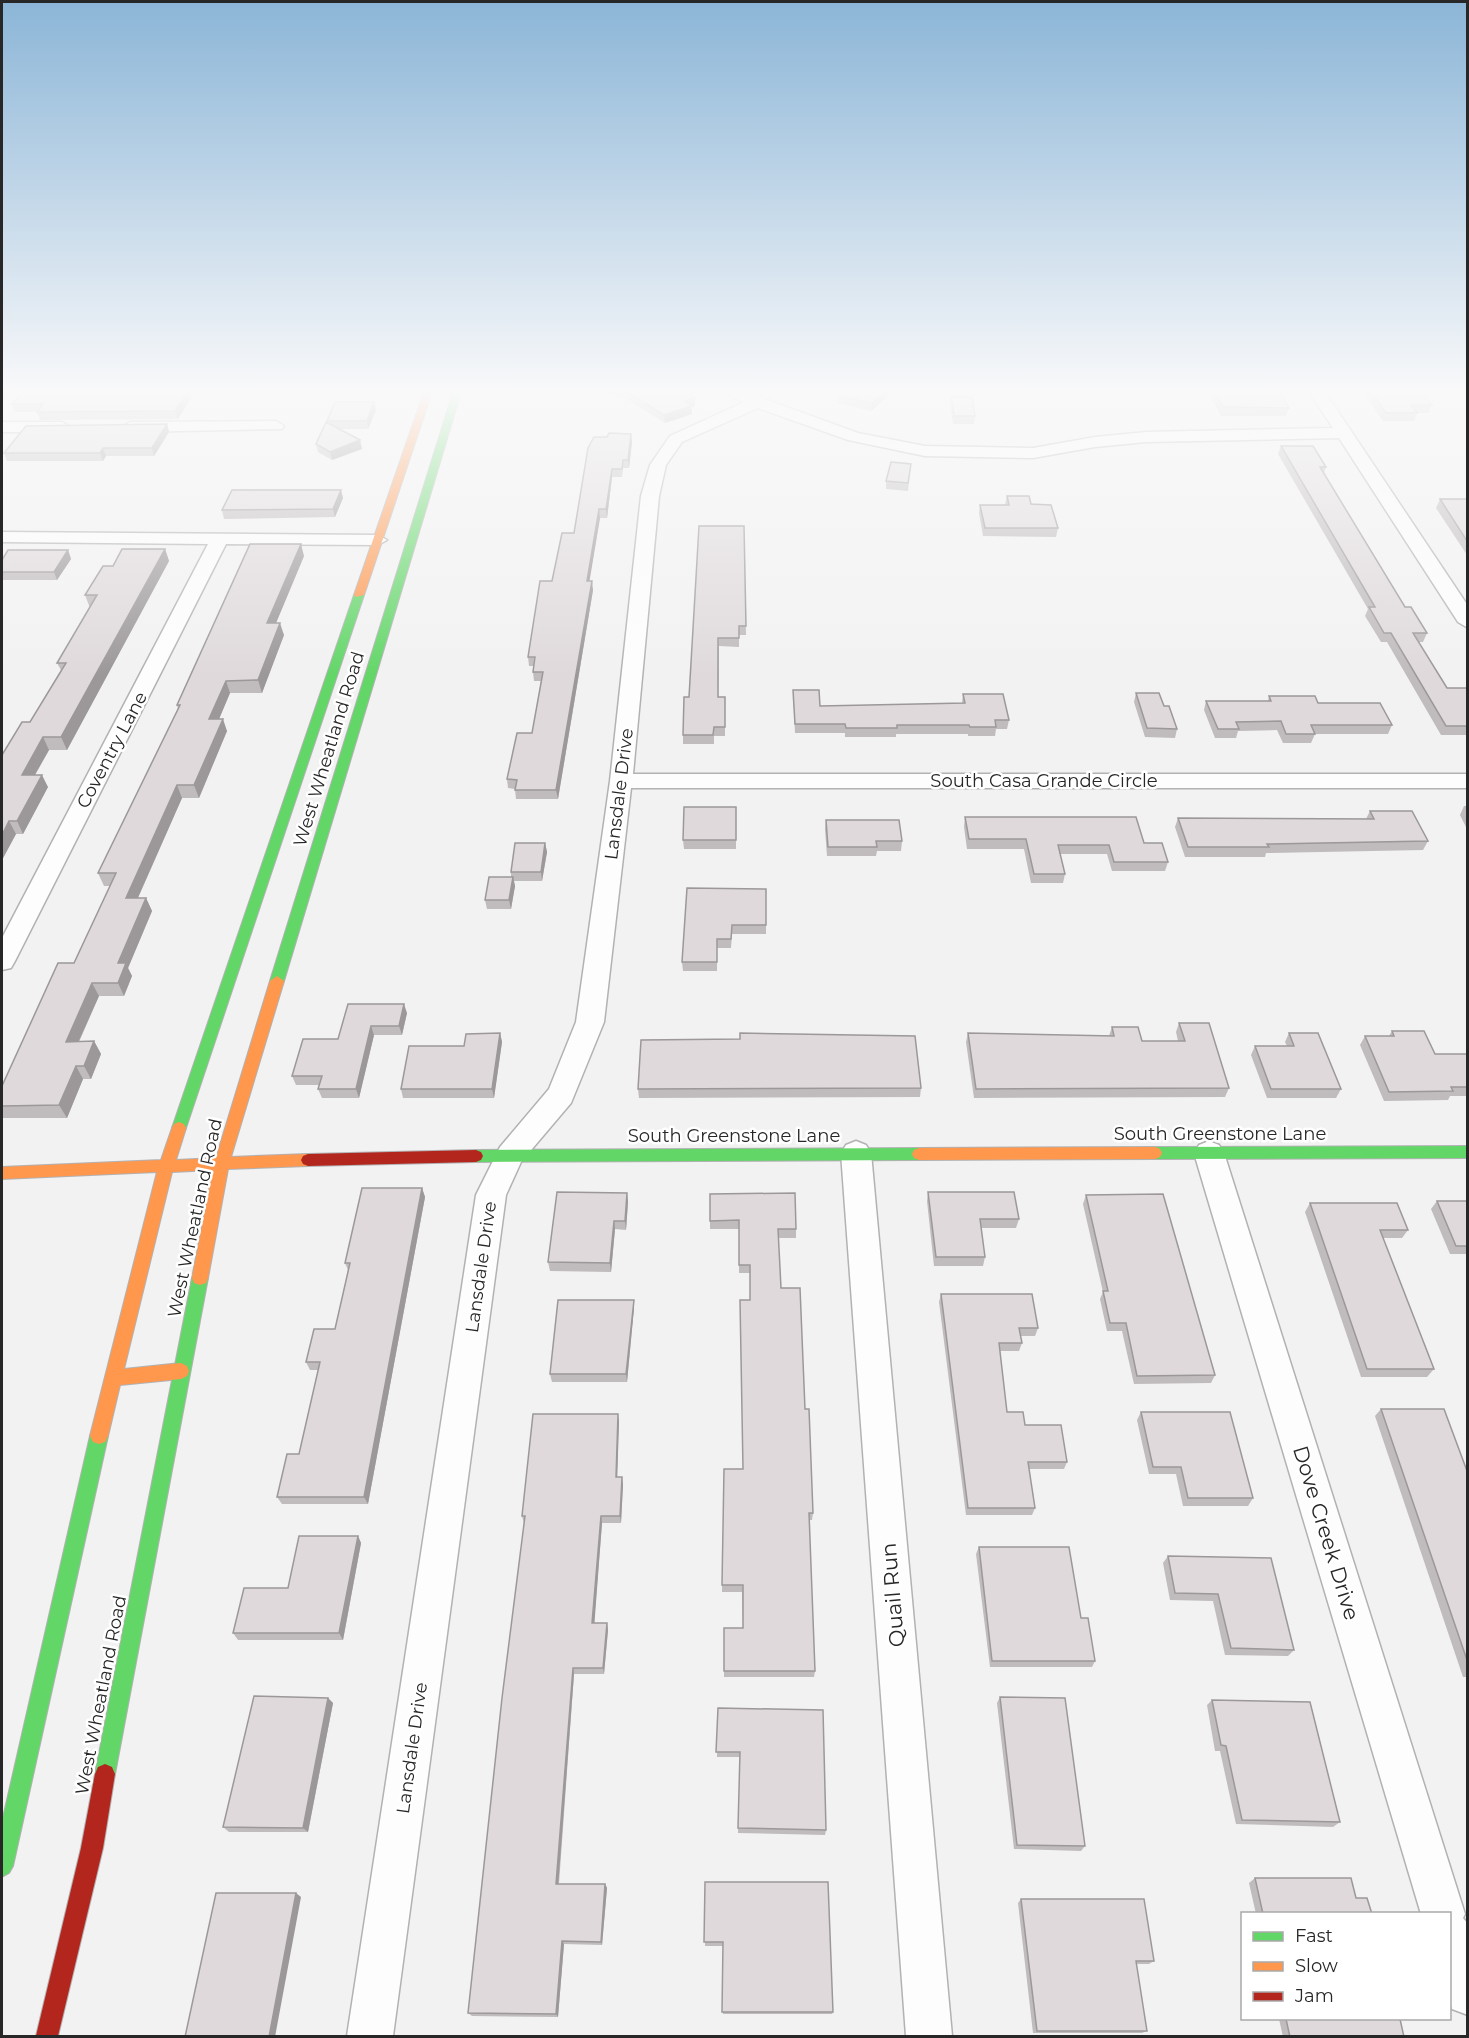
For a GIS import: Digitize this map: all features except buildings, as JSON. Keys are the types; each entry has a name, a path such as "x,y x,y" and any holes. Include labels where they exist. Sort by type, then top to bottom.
{"main road":[{"name":"West Wheatland Road","path":"2,1866 112,1378 166,1166 397,484"},
{"name":"West Wheatland Road","path":"47,2037 92,1848 222,1162 429,484"},
{"name":"South Greenstone Lane","path":"2,1173 222,1162 510,1155 1467,1152"},
{"path":"112,1378 181,1371"}],"street":[{"name":"Lansdale Drive","path":"370,2037 491,1195 510,1155 561,1095 590,1022 621,782 653,484"},
{"path":"1377,484 1467,622"},
{"path":"2,537 378,540"},
{"name":"Coventry Lane","path":"2,961 220,538"},
{"name":"South Casa Grande Circle","path":"621,782 1467,780"},
{"name":"Dove Creek Drive","path":"1209,1153 1442,1912"},
{"name":"Quail Run","path":"856,1154 929,2037"},
{"path":"1451,1941 1467,1993"}],"traffic: fast":[{"path":"277,981 429,484"},
{"path":"179,1128 359,595"},
{"path":"1155,1153 1468,1152"},
{"path":"476,1156 919,1154"},
{"path":"105,1774 200,1278"},
{"path":"2,1866 99,1436"}],"traffic: slow":[{"path":"359,595 397,484"},
{"path":"200,1278 222,1162 277,981"},
{"path":"99,1436 166,1166 179,1128"},
{"path":"919,1154 1155,1153"},
{"path":"2,1173 308,1160"},
{"path":"112,1378 181,1371"}],"traffic: jam":[{"path":"308,1160 476,1156"},
{"path":"47,2036 92,1848 105,1774"}]}
